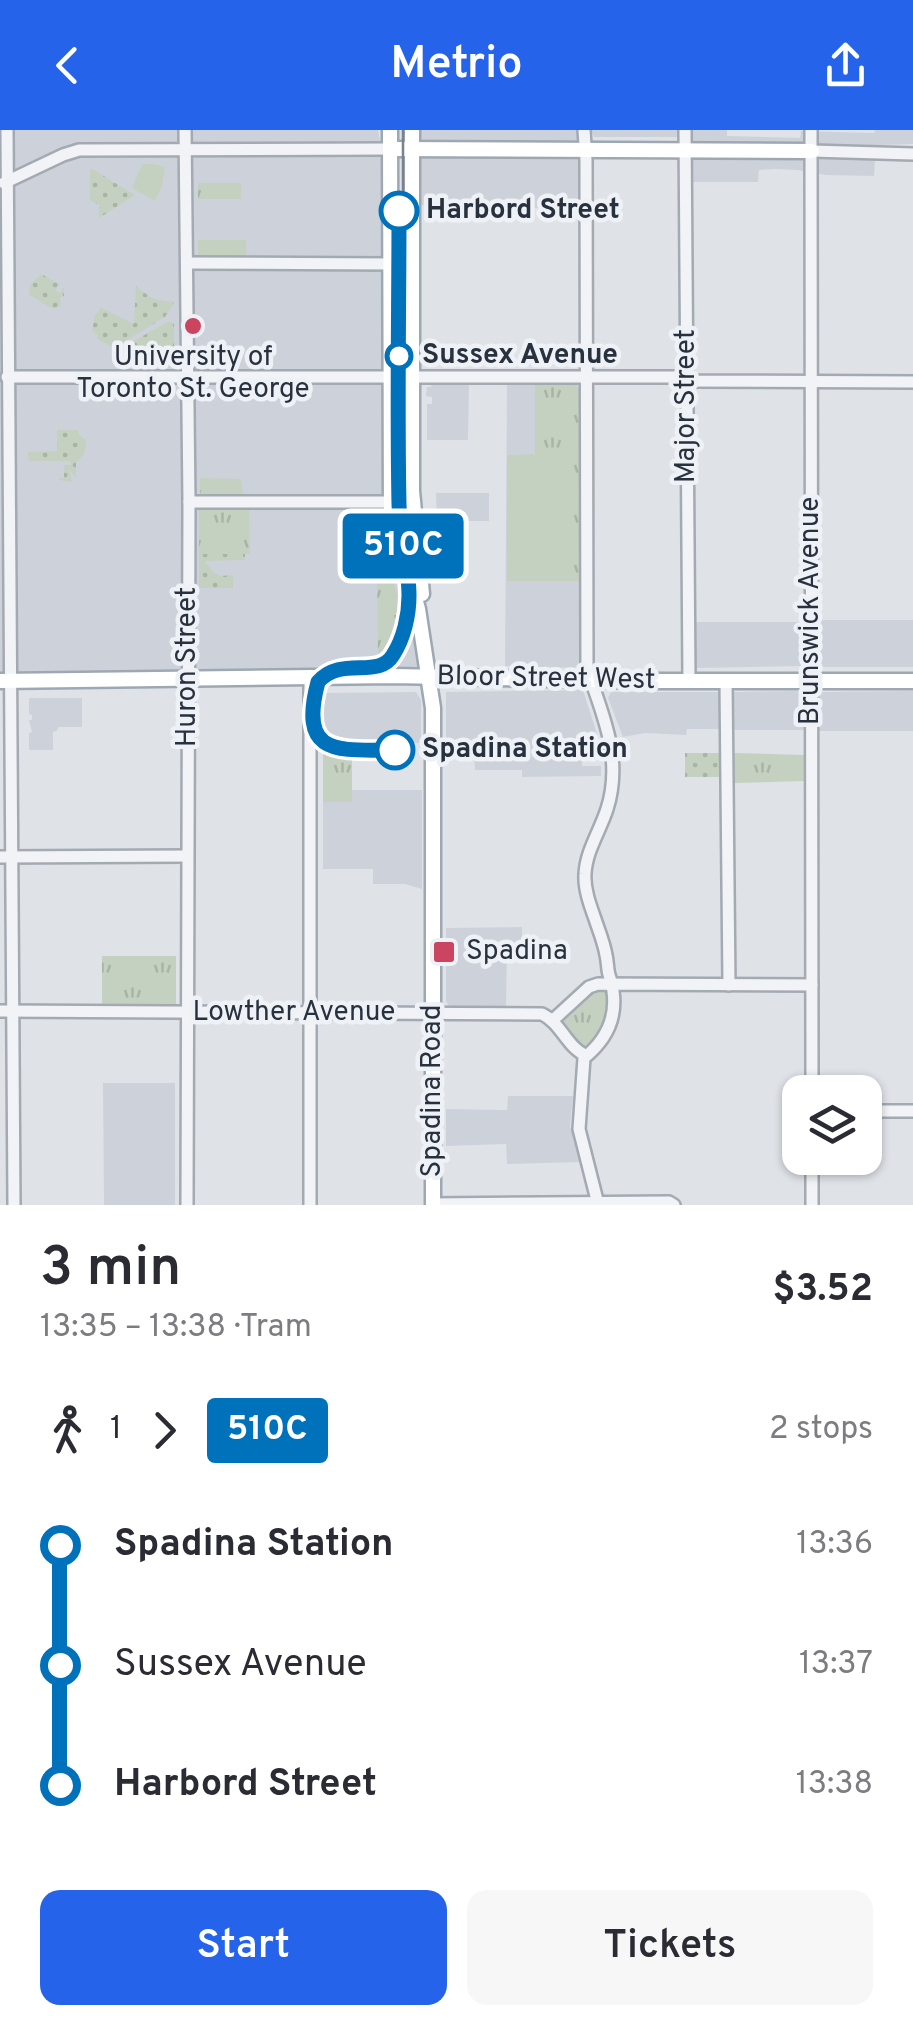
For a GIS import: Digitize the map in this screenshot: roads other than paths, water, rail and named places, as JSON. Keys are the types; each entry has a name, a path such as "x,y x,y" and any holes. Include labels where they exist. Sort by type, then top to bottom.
{"main road":[{"path":"390,130 390,502 405,557"},
{"path":"405,557 412,491 412,130"},
{"path":"390,149 812,151"},
{"name":"Spadina Road","path":"405,557 423,598 418,609 433,708 434,1205"},
{"name":"Bloor Street West","path":"5,681 913,680"}],"street":[{"path":"7,130 6,1011 14,1205"},
{"name":"Huron Street","path":"185,130 189,502 186,1205"},
{"path":"584,130 587,668 611,740 614,772 608,806 585,875 613,985 614,1016 596,1048 586,1055 578,1052 553,1020 589,987 598,984 613,985 812,985"},
{"name":"Major Street","path":"685,130 689,681"},
{"name":"Brunswick Avenue","path":"811,130 812,1075"},
{"path":"4,183 79,150 390,149"},
{"path":"812,151 913,154"},
{"path":"187,263 390,264"},
{"path":"7,377 586,377 913,382"},
{"path":"189,502 390,502"},
{"path":"310,678 310,1205"},
{"path":"726,681 729,985"},
{"path":"5,857 187,856"},
{"name":"Lowther Avenue","path":"6,1011 542,1014 553,1020"},
{"path":"586,1055 579,1129 598,1204"},
{"path":"882,1111 913,1111"},
{"path":"812,1175 812,1205"},
{"path":"434,1205 674,1205"}],"tram line":[{"path":"403,130 407,534"},
{"name":"510C","path":"395,750 326,746 314,725 318,682 330,670 378,666 390,660 407,618 409,596 399,506 399,211"}],"place":[{"name":"Harbord Street","path":"399,211"},
{"name":"University of Toronto St. George","path":"193,326"},
{"name":"Sussex Avenue","path":"399,356"},
{"name":"Spadina Station","path":"395,750"},
{"name":"Spadina","path":"444,952"}]}
